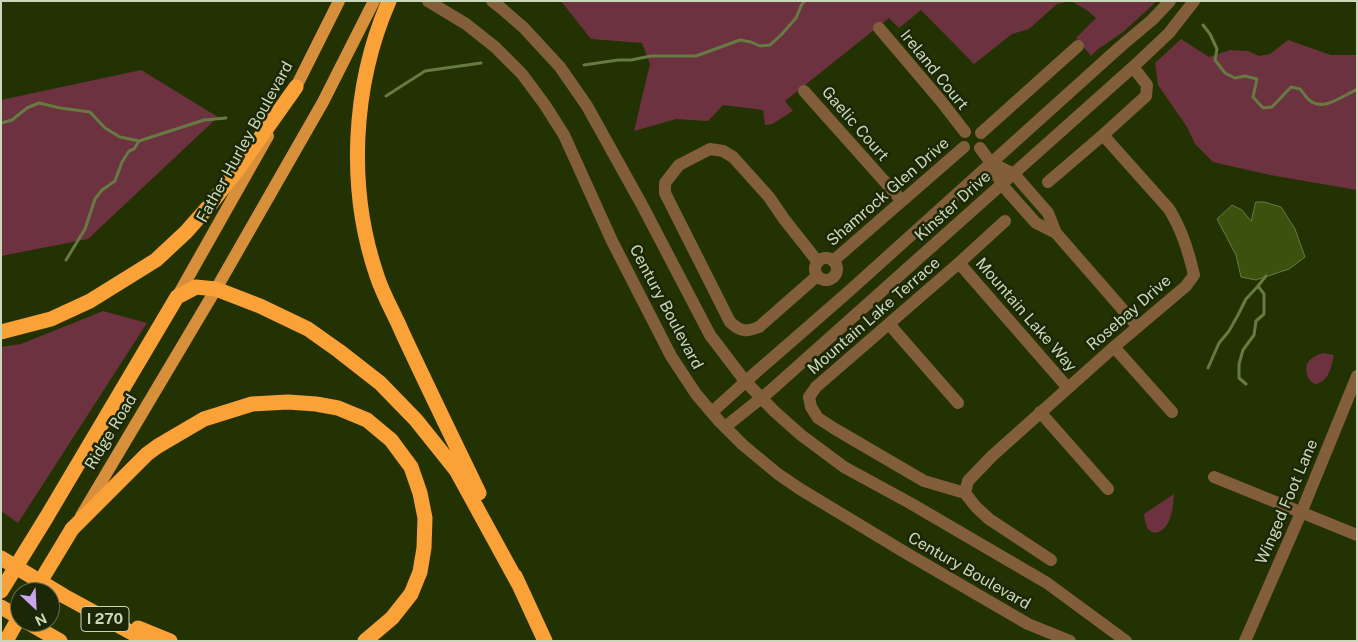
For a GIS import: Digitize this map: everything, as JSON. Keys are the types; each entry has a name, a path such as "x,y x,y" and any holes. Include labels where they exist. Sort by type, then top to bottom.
{"highway":[{"path":"380,5 374,43 364,81 358,127 358,171 361,209 369,248 377,277 424,381 498,533 545,641"},
{"path":"1,332 51,319 90,302 156,260 186,232 210,205 296,88"},
{"path":"176,297 196,287 216,289 260,306 308,329 380,383 416,420 456,470 519,585"},
{"name":"Ridge Road","path":"1,591 176,297"},
{"path":"72,529 147,454 204,419 252,404 288,402 338,408 367,420 391,440 411,466 420,493 425,518 424,548 420,572 411,594 392,618 364,641"},
{"name":"Ridge Road","path":"40,582 72,529"},
{"name":"I 270","path":"1,558 64,596 147,641"},
{"path":"64,596 170,641"},
{"name":"I 270","path":"44,632 60,641"}],"main road":[{"name":"Father Hurley Boulevard","path":"176,297 296,88 339,1"},
{"path":"216,289 380,5"},
{"name":"Ridge Road","path":"72,529 216,289"}],"street":[{"name":"Century Boulevard","path":"428,1 466,24 495,48 515,67 546,105 564,135 612,241 671,356 696,394 743,445 800,490 1013,616 1070,641"},
{"name":"Century Boulevard","path":"492,1 524,28 560,67 587,106 642,204 710,335 745,381 761,398 801,435 844,467 1047,583 1126,641"},
{"name":"Kinster Drive","path":"712,412 1152,20 1170,1"},
{"name":"Kinster Drive","path":"726,427 1002,185 1133,67 1168,33 1194,1"},
{"name":"Ireland Court","path":"878,28 965,132"},
{"path":"1056,233 1036,223 1002,185 991,163 980,148 983,145 984,139 981,133 1078,46"},
{"path":"1048,182 1103,136 1146,96 1147,85 1133,67"},
{"name":"Gaelic Court","path":"804,91 902,201"},
{"name":"Shamrock Glen Drive","path":"980,148 971,151 964,148 962,139 965,132 971,129 981,133"},
{"name":"Rosebay Drive","path":"965,493 968,481 979,468 1040,412 1186,286 1194,275 1180,231 1172,215 1103,136"},
{"name":"Shamrock Glen Drive","path":"833,261 964,148"},
{"path":"818,262 769,197 733,157 723,151 710,149 679,165 665,183 665,193 730,322 738,329 748,331 759,327 817,276 824,280 833,277 847,293"},
{"path":"991,163 1014,174 1048,212 1056,233 1138,326"},
{"name":"Mountain Lake Terrace","path":"965,493 924,481 834,429 818,418 811,407 809,397 816,387 1006,221"},
{"name":"Shamrock Glen Drive","path":"817,276 814,268 818,262 824,258 829,258 837,268 836,274 833,277"},
{"name":"Mountain Lake Way","path":"959,263 1068,388"},
{"path":"889,324 958,403"},
{"path":"1114,347 1172,412"},
{"name":"Winged Foot Lane","path":"1245,641 1301,513 1357,376"},
{"path":"1040,412 1108,490"},
{"path":"1214,477 1357,535"},
{"path":"965,493 989,519 1051,560"}],"shaded area":[{"path":"561,1 1071,1 1057,4 1029,29 1012,34 974,64 921,10 899,28 889,18 785,101 793,111 772,124 765,125 763,110 723,105 708,121 676,119 634,131 650,64 642,43 591,39"},
{"path":"1071,1 1157,1 1123,32 1091,56 1076,38 1096,18"},
{"path":"1181,39 1209,57 1230,50 1248,51 1259,56 1270,54 1288,40 1331,55 1357,55 1357,190 1270,175 1213,162 1195,144 1187,127 1158,85 1155,63"},
{"path":"141,70 218,117 88,239 1,256 1,100"},
{"path":"1256,202 1264,202 1281,207 1295,229 1305,257 1289,269 1256,280 1241,277 1236,255 1217,219 1232,205 1242,210 1251,221"},
{"path":"103,311 147,323 18,523 1,511 1,347 21,344"},
{"path":"1323,353 1334,355 1332,364 1326,378 1314,384 1307,377 1307,364 1314,356"},
{"path":"1174,494 1169,521 1159,532 1152,532 1146,524 1144,514"}],"waterway":[{"path":"584,65 651,56 696,56 740,40 760,46 770,45 796,18 805,1"},
{"path":"1203,25 1210,34 1217,49 1215,60 1225,73 1235,78 1245,76 1257,79 1253,97 1263,108 1272,107 1291,87 1300,89 1308,99 1319,104 1332,102 1357,91"},
{"path":"386,96 425,71 481,63"},
{"path":"1,123 12,120 27,108 39,103 90,112 105,128 120,137 139,141 204,120 226,118"},
{"path":"66,260 85,229 95,199 102,190 115,181 122,162 139,141"},
{"path":"1208,368 1219,343 1229,331 1246,299 1266,276"},
{"path":"1246,384 1239,378 1239,364 1243,350 1254,335 1256,321 1264,314 1264,294 1258,286"}]}
